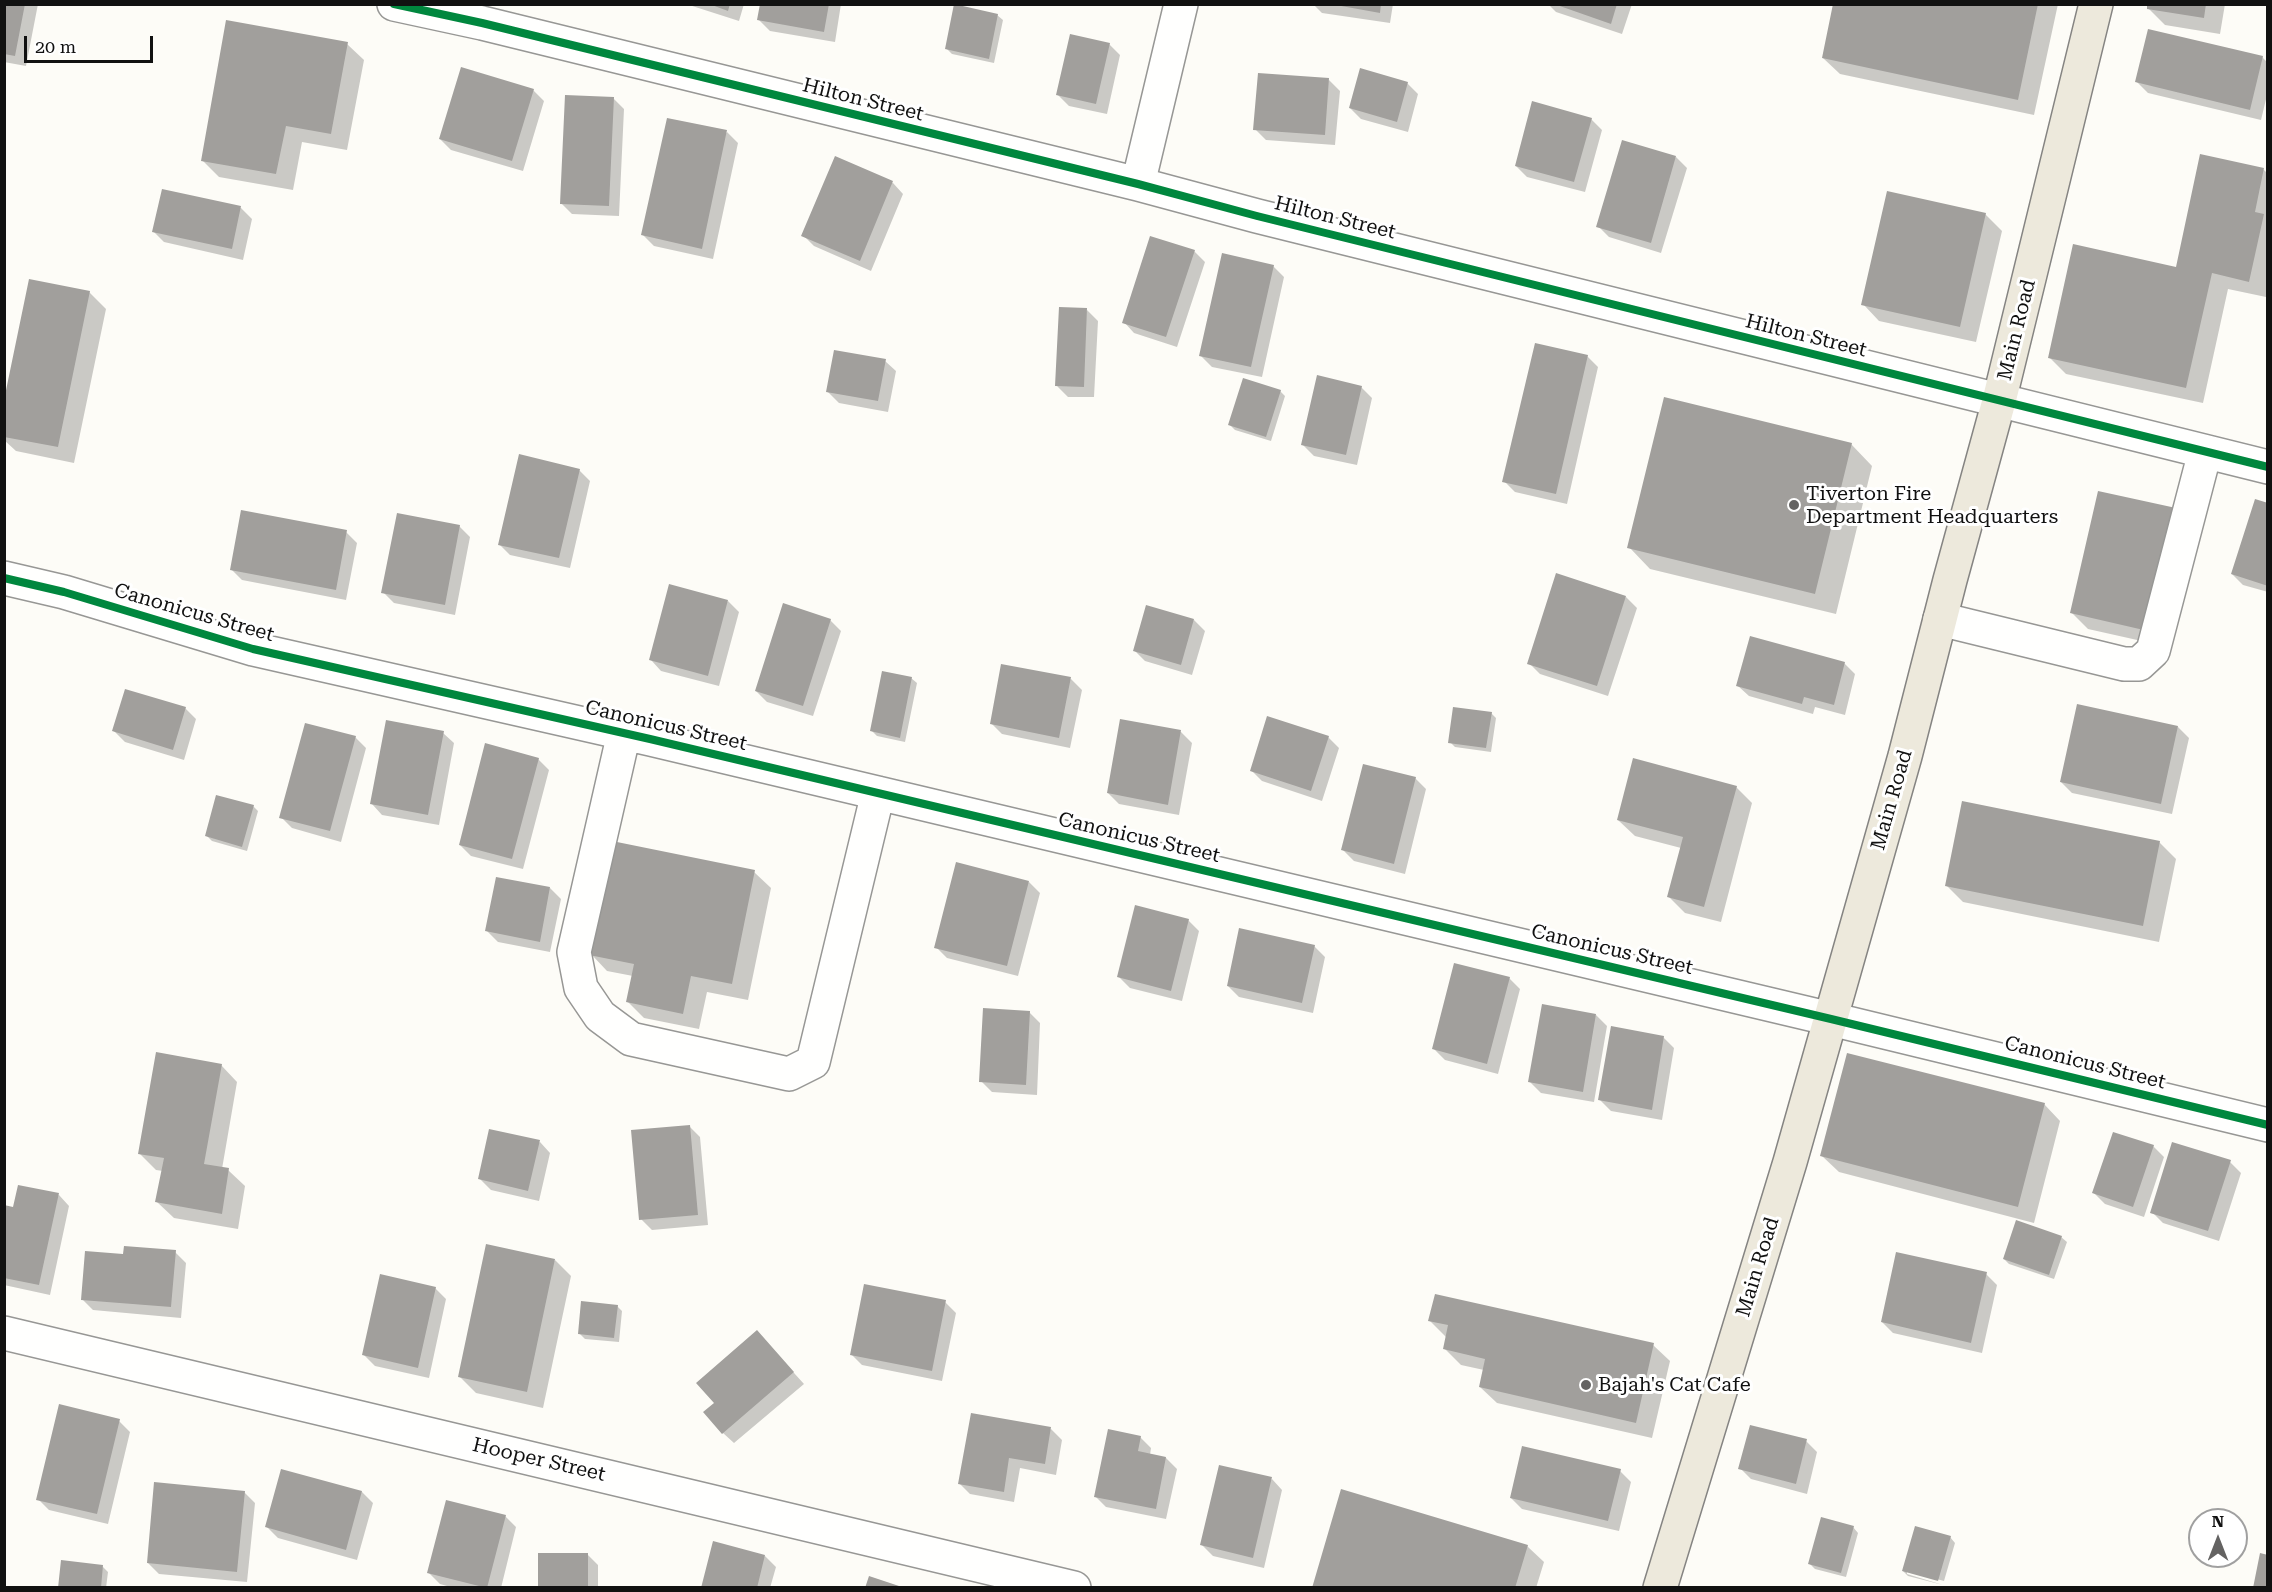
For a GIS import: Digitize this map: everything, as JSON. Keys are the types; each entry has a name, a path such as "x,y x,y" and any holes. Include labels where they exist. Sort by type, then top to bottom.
{"main road":[{"name":"Main Road","path":"1660,1587 1790,1162 1905,756 2000,401 2096,4"}],"street":[{"name":"Hilton Street","path":"394,4 482,23 1138,184 1257,216 2268,467"},
{"path":"1138,184 1181,4"},
{"path":"1940,619 2124,664 2139,664 2153,651 2205,452"},
{"name":"Canonicus Street","path":"4,578 64,592 253,649 624,733 1831,1018 2268,1125"},
{"path":"624,733 574,952 581,988 600,1016 631,1039 789,1074 813,1062 878,793"},
{"name":"Hooper Street","path":"4,1333 1010,1580 1074,1587"}],"building":[{"path":"4,4 25,4 15,56 4,54"},
{"path":"709,4 730,4 728,11"},
{"path":"760,4 829,4 824,32 757,20"},
{"path":"954,4 998,14 989,59 945,49"},
{"path":"1330,4 1381,4 1380,13"},
{"path":"1554,4 1617,4 1611,24"},
{"path":"1833,4 2038,4 2018,100 1822,58"},
{"path":"2147,4 2206,4 2204,18 2147,9"},
{"path":"226,20 348,42 331,134 286,126 276,174 201,161"},
{"path":"2148,29 2263,56 2250,110 2135,82"},
{"path":"1070,34 1110,43 1096,104 1056,95"},
{"path":"461,67 534,89 512,161 439,139"},
{"path":"1360,68 1408,82 1397,122 1349,108"},
{"path":"1258,73 1329,78 1325,135 1253,130"},
{"path":"565,95 614,97 609,206 560,204"},
{"path":"1532,101 1592,118 1574,182 1515,166"},
{"path":"667,118 727,130 702,249 641,235"},
{"path":"1622,140 1676,156 1651,243 1596,227"},
{"path":"2200,154 2264,168 2255,212 2264,214 2249,282 2212,273 2186,388 2048,358 2073,244 2176,267"},
{"path":"835,156 893,181 860,261 801,236"},
{"path":"162,189 241,206 232,249 152,232"},
{"path":"1887,191 1986,213 1960,327 1861,305"},
{"path":"1150,236 1195,250 1166,337 1122,323"},
{"path":"1222,253 1274,265 1251,367 1199,356"},
{"path":"29,279 90,291 58,447 4,437 4,400"},
{"path":"1059,307 1087,308 1084,387 1055,386"},
{"path":"1535,343 1588,355 1556,494 1502,482"},
{"path":"834,350 886,359 878,401 826,392"},
{"path":"1317,375 1362,386 1346,455 1301,445"},
{"path":"1243,378 1281,390 1266,437 1228,425"},
{"path":"1664,397 1852,443 1815,594 1627,548"},
{"path":"519,454 580,469 559,558 498,545"},
{"path":"2098,491 2176,508 2148,631 2070,613"},
{"path":"2255,499 2268,503 2268,586 2231,574"},
{"path":"241,510 347,530 336,590 230,570"},
{"path":"397,513 460,525 445,605 381,593"},
{"path":"1556,573 1626,596 1597,686 1527,664"},
{"path":"669,584 728,600 708,676 649,660"},
{"path":"783,603 831,619 803,706 755,691"},
{"path":"1146,605 1194,619 1181,665 1133,651"},
{"path":"1750,636 1845,662 1834,705 1804,697 1802,704 1736,686"},
{"path":"1001,664 1071,677 1059,738 990,724"},
{"path":"882,671 912,677 900,738 870,731"},
{"path":"125,689 186,707 173,750 112,731"},
{"path":"2077,704 2178,726 2161,804 2060,782"},
{"path":"1453,707 1492,712 1486,748 1448,743"},
{"path":"1267,716 1329,736 1311,791 1250,771"},
{"path":"1120,719 1181,730 1168,805 1107,793"},
{"path":"386,720 444,731 428,815 370,804"},
{"path":"305,723 356,736 330,831 279,818"},
{"path":"485,743 539,758 512,859 459,845"},
{"path":"1633,758 1737,786 1704,907 1667,897 1683,837 1617,820"},
{"path":"1363,764 1416,777 1394,864 1341,850"},
{"path":"216,795 254,805 242,847 205,836"},
{"path":"1962,801 2160,841 2143,926 1945,886"},
{"path":"612,841 755,870 732,984 691,976 683,1014 626,1002 634,964 589,955"},
{"path":"956,862 1029,881 1007,966 934,948"},
{"path":"496,877 550,887 540,942 485,931"},
{"path":"1135,905 1189,919 1171,991 1117,977"},
{"path":"1239,928 1315,945 1302,1003 1227,986"},
{"path":"1454,963 1510,977 1487,1064 1432,1049"},
{"path":"1542,1004 1596,1014 1583,1092 1528,1082"},
{"path":"983,1008 1030,1011 1026,1085 979,1082"},
{"path":"1611,1026 1664,1036 1652,1110 1598,1100"},
{"path":"156,1052 222,1064 204,1164 229,1168 222,1214 155,1202 164,1158 138,1154"},
{"path":"1847,1053 2045,1103 2018,1207 1820,1156"},
{"path":"690,1125 698,1215 639,1220 631,1130"},
{"path":"489,1129 540,1140 528,1191 478,1179"},
{"path":"2113,1132 2154,1145 2133,1207 2092,1193"},
{"path":"2172,1142 2231,1160 2208,1231 2150,1213"},
{"path":"18,1185 59,1193 39,1285 4,1278 4,1205 13,1207"},
{"path":"2016,1220 2062,1236 2049,1275 2003,1259"},
{"path":"486,1244 555,1259 527,1392 458,1377"},
{"path":"124,1246 176,1250 171,1307 81,1300 85,1251 123,1254"},
{"path":"1896,1252 1987,1272 1971,1343 1881,1322"},
{"path":"380,1274 436,1287 418,1368 362,1355"},
{"path":"864,1284 946,1300 932,1371 850,1355"},
{"path":"1435,1294 1654,1343 1636,1423 1479,1387 1485,1359 1443,1349 1448,1325 1428,1321"},
{"path":"581,1301 618,1305 614,1338 578,1334"},
{"path":"757,1330 794,1372 722,1434 703,1412 714,1403 696,1383"},
{"path":"59,1404 120,1419 97,1514 36,1500"},
{"path":"971,1413 1051,1427 1045,1464 1009,1458 1004,1492 958,1484"},
{"path":"1750,1425 1807,1439 1796,1484 1738,1469"},
{"path":"1108,1429 1141,1436 1138,1451 1166,1457 1156,1509 1094,1497"},
{"path":"1522,1446 1621,1469 1608,1521 1510,1498"},
{"path":"1219,1465 1272,1477 1253,1558 1200,1545"},
{"path":"281,1469 362,1491 346,1550 265,1527"},
{"path":"154,1482 245,1491 237,1572 147,1563"},
{"path":"1341,1489 1528,1545 1515,1588 1312,1588"},
{"path":"446,1500 506,1515 487,1588 427,1573"},
{"path":"1821,1517 1854,1526 1841,1573 1808,1564"},
{"path":"1915,1526 1951,1536 1938,1581 1902,1571"},
{"path":"713,1541 765,1555 757,1588 701,1588"},
{"path":"538,1553 588,1553 588,1588 538,1588"},
{"path":"2260,1553 2268,1555 2268,1588 2253,1588"},
{"path":"61,1560 103,1565 101,1588 58,1588"},
{"path":"869,1576 902,1587 902,1588 865,1588"}],"cycle path":[{"path":"394,4 482,23 1138,184 1257,216 2268,467"},
{"path":"4,578 64,592 253,649 650,739 2268,1125"}],"place":[{"name":"Tiverton Fire Department Headquarters","path":"1794,505"},
{"name":"Bajah's Cat Cafe","path":"1586,1385"}]}
